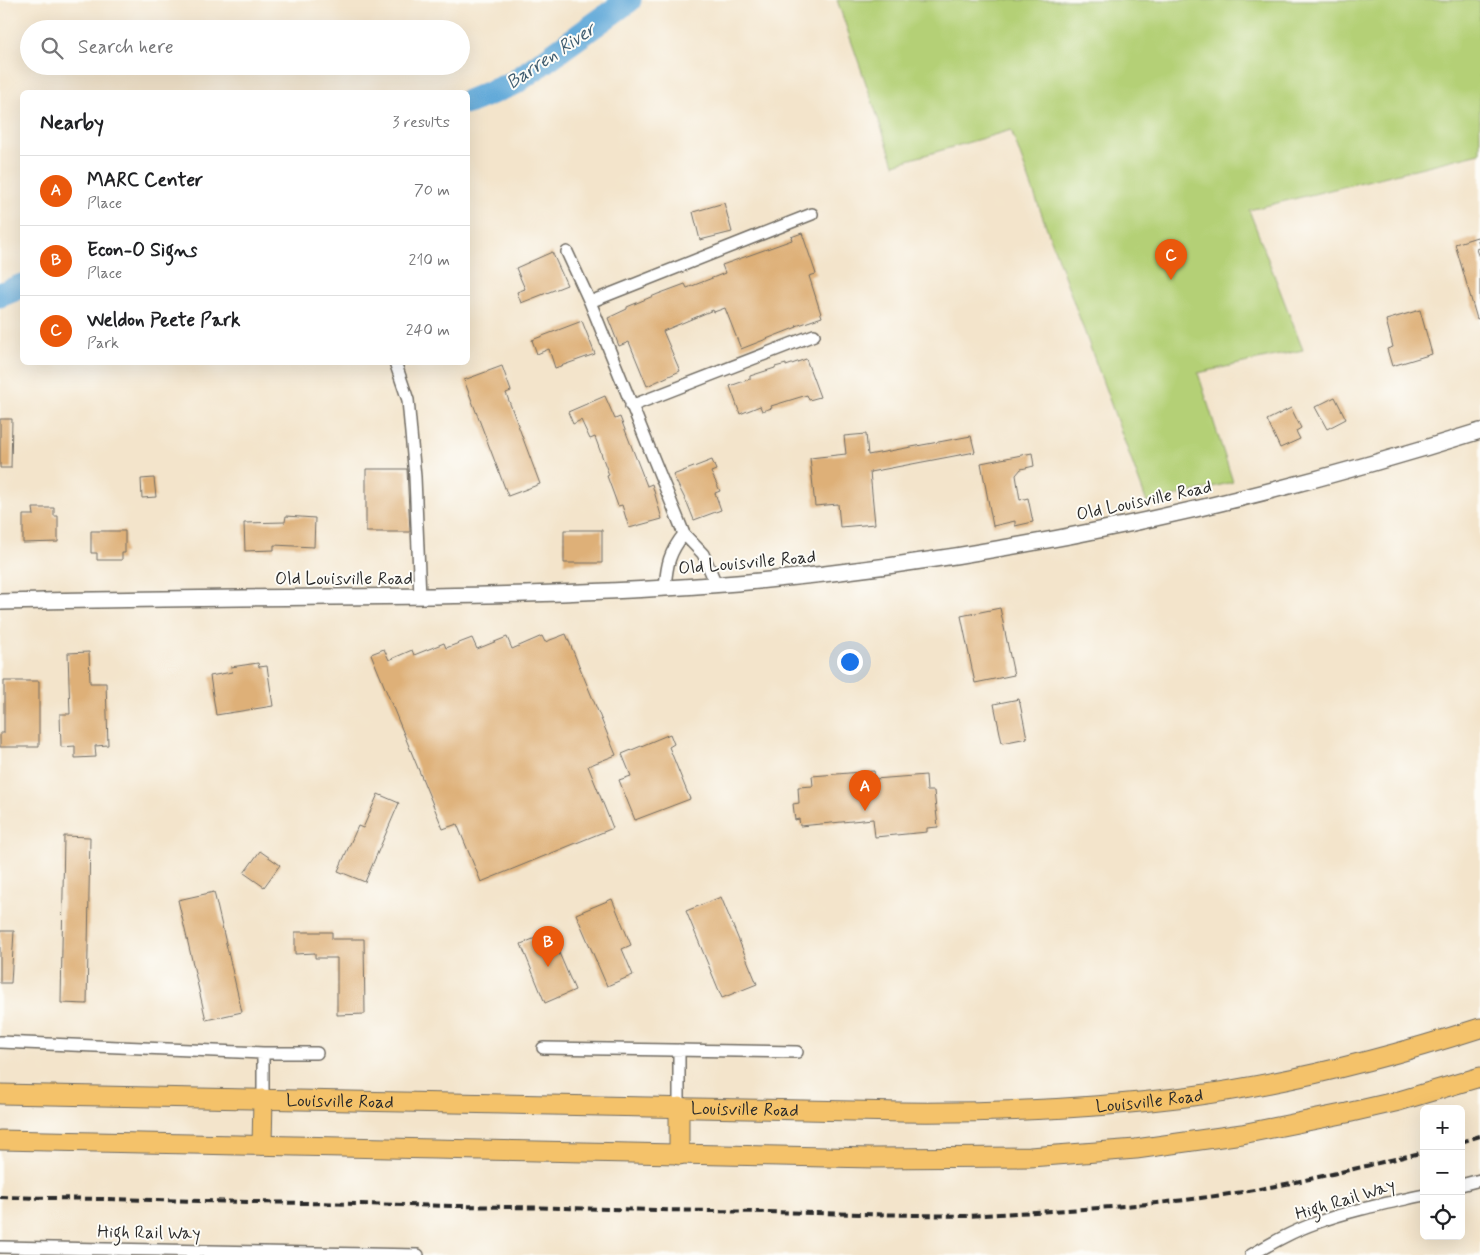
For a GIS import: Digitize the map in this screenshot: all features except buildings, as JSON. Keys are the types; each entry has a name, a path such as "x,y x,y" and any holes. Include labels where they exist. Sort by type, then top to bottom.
{"main road":[{"name":"Louisville Road","path":"0,1094 958,1112 1048,1110 1140,1102 1231,1090 1322,1072 1412,1049 1480,1028"},
{"path":"0,1140 679,1155 977,1159 1056,1156 1136,1149 1242,1134 1330,1117 1399,1100 1480,1076"},
{"path":"262,1146 263,1099"},
{"path":"679,1107 679,1155"}],"street":[{"path":"590,302 812,214"},
{"path":"567,252 590,302 684,534 703,554 716,584"},
{"path":"631,406 814,335"},
{"path":"397,365 408,400 415,477 420,597"},
{"name":"Old Louisville Road","path":"0,602 567,594 665,588 826,574 1006,548 1110,528 1279,489 1480,431"},
{"path":"665,588 667,565 673,548 684,534"},
{"path":"0,1042 264,1053 317,1052"},
{"path":"543,1048 797,1052"},
{"path":"679,1050 679,1107"},
{"path":"263,1099 264,1053"},
{"path":"1465,1184 1480,1180"},
{"name":"High Rail Way","path":"1251,1255 1280,1239 1316,1223 1370,1207 1420,1196"},
{"name":"High Rail Way","path":"0,1248 418,1255"}],"green space":[{"path":"837,0 1480,0 1480,153 1249,210 1303,350 1198,373 1233,482 1147,503 1011,130 894,164"}],"waterway":[{"name":"Barren River","path":"470,101 514,83 629,0"},
{"name":"Barren River","path":"0,295 20,287"}],"railway":[{"path":"1465,1141 1480,1136"},
{"path":"0,1197 966,1216 1118,1207 1208,1197 1289,1183 1420,1153"}],"place":[{"name":"Weldon Peete Park","path":"1171,280"},
{"name":"MARC Center","path":"865,811"},
{"name":"Econ-O Signs","path":"548,967"}]}
